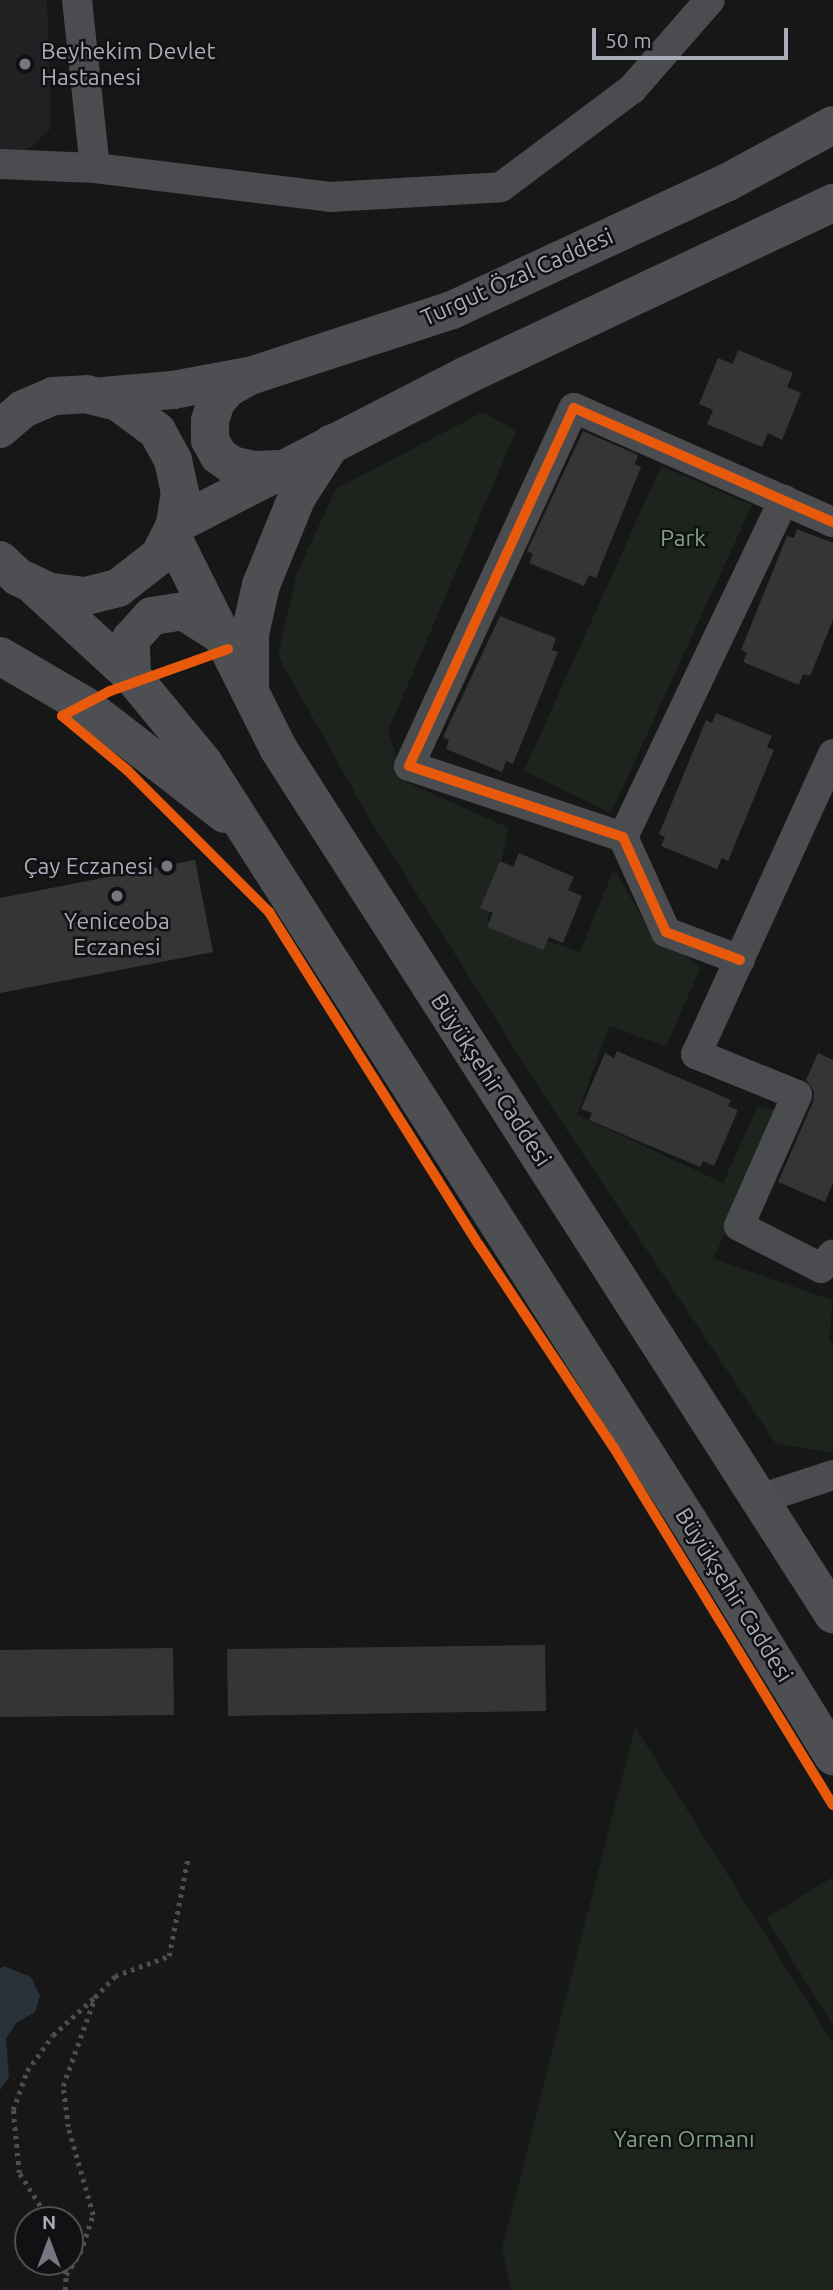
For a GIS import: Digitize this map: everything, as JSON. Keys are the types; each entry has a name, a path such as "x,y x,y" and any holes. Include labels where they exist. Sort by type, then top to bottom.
{"main road":[{"name":"Turgut Özal Caddesi","path":"0,429 23,409 53,396 103,396 173,390 253,375 452,310 728,182 833,125"},
{"path":"173,529 334,441 833,203"},
{"path":"253,375 228,388 216,402 210,440 219,456 232,465 253,470 280,469"},
{"path":"33,586 67,596 118,588 147,569 173,529 178,476 166,445 133,409 103,396"},
{"path":"251,698 250,634 261,585 297,497 334,441"},
{"name":"Büyükşehir Caddesi","path":"173,529 218,633 278,748 833,1614"},
{"name":"Büyükşehir Caddesi","path":"0,560 33,586 132,676 203,762 682,1510 833,1756"},
{"path":"132,676 131,639 152,616 183,611 218,633"},
{"path":"0,656 84,705 249,832"}],"street":[{"path":"77,0 95,168"},
{"path":"0,164 95,168 330,197 500,187 632,89 710,0"},
{"path":"740,960 666,932 624,837 409,766 575,408 833,522"},
{"path":"624,837 784,499"},
{"path":"833,754 825,793 740,960 696,1054 797,1096 739,1226 821,1268 833,1254"},
{"path":"760,1499 833,1475"}],"path":[{"path":"40,2206 19,2173 13,2110 27,2071 53,2035 115,1976 169,1956 188,1857"},
{"path":"84,2241 93,2215 68,2127 63,2086 95,1997"}],"shaded area":[{"name":"Beyhekim Devlet Hastanesi","path":"0,0 47,0 51,128 21,156 0,154"},
{"path":"4,1966 31,1977 40,1996 35,2012 16,2023 6,2039 9,2077 0,2090 0,1969"}],"green space":[{"path":"483,412 516,431 388,731 404,781 509,828 487,921 580,952 614,869 650,931 701,967 666,1046 609,1026 577,1115 723,1183 758,1106 781,1111 713,1259 833,1300 829,1341 833,1343 833,1453 776,1444 539,1088 368,816 278,656 297,573 336,489"},
{"name":"Park","path":"661,466 752,505 611,813 524,771"},
{"name":"Yaren Ormanı","path":"635,1727 833,2043 833,2290 511,2290 502,2249"},
{"path":"833,1877 833,2025 766,1918"}],"building":[{"path":"738,350 793,373 787,387 801,393 782,440 768,433 762,447 707,424 713,410 699,404 718,358 733,364"},
{"path":"583,431 638,455 635,464 641,467 596,578 589,575 584,586 529,563 533,554 527,551"},
{"path":"797,529 833,543 833,620 810,676 803,674 799,685 743,662 747,653 741,650 787,536 794,538"},
{"path":"500,616 556,638 552,650 558,652 513,764 506,761 502,772 446,749 449,740 443,737"},
{"path":"716,713 772,736 767,747 774,750 728,861 722,858 717,869 661,846 665,837 659,834 706,720 712,723"},
{"path":"519,853 574,877 568,890 582,896 563,943 549,937 543,950 487,927 493,913 480,908 500,861 513,867"},
{"path":"195,860 213,952 0,993 0,898"},
{"path":"617,1051 731,1100 728,1106 738,1110 714,1166 703,1161 700,1167 589,1120 592,1113 581,1109 605,1053 614,1058"},
{"path":"818,1053 833,1060 833,1183 825,1202 778,1182 813,1102 814,1092 806,1080"},
{"path":"545,1645 546,1711 228,1716 227,1649"},
{"path":"173,1648 174,1715 0,1717 0,1650"}],"cycle path":[{"path":"740,960 666,932 623,837 409,766 574,408 833,522"},
{"path":"228,649 110,691 62,716 127,770 269,912 479,1245 614,1448 833,1805"}],"place":[{"name":"Beyhekim Devlet Hastanesi","path":"25,64"},
{"name":"Çay Eczanesi","path":"167,866"},
{"name":"Yeniceoba Eczanesi","path":"117,896"}]}
